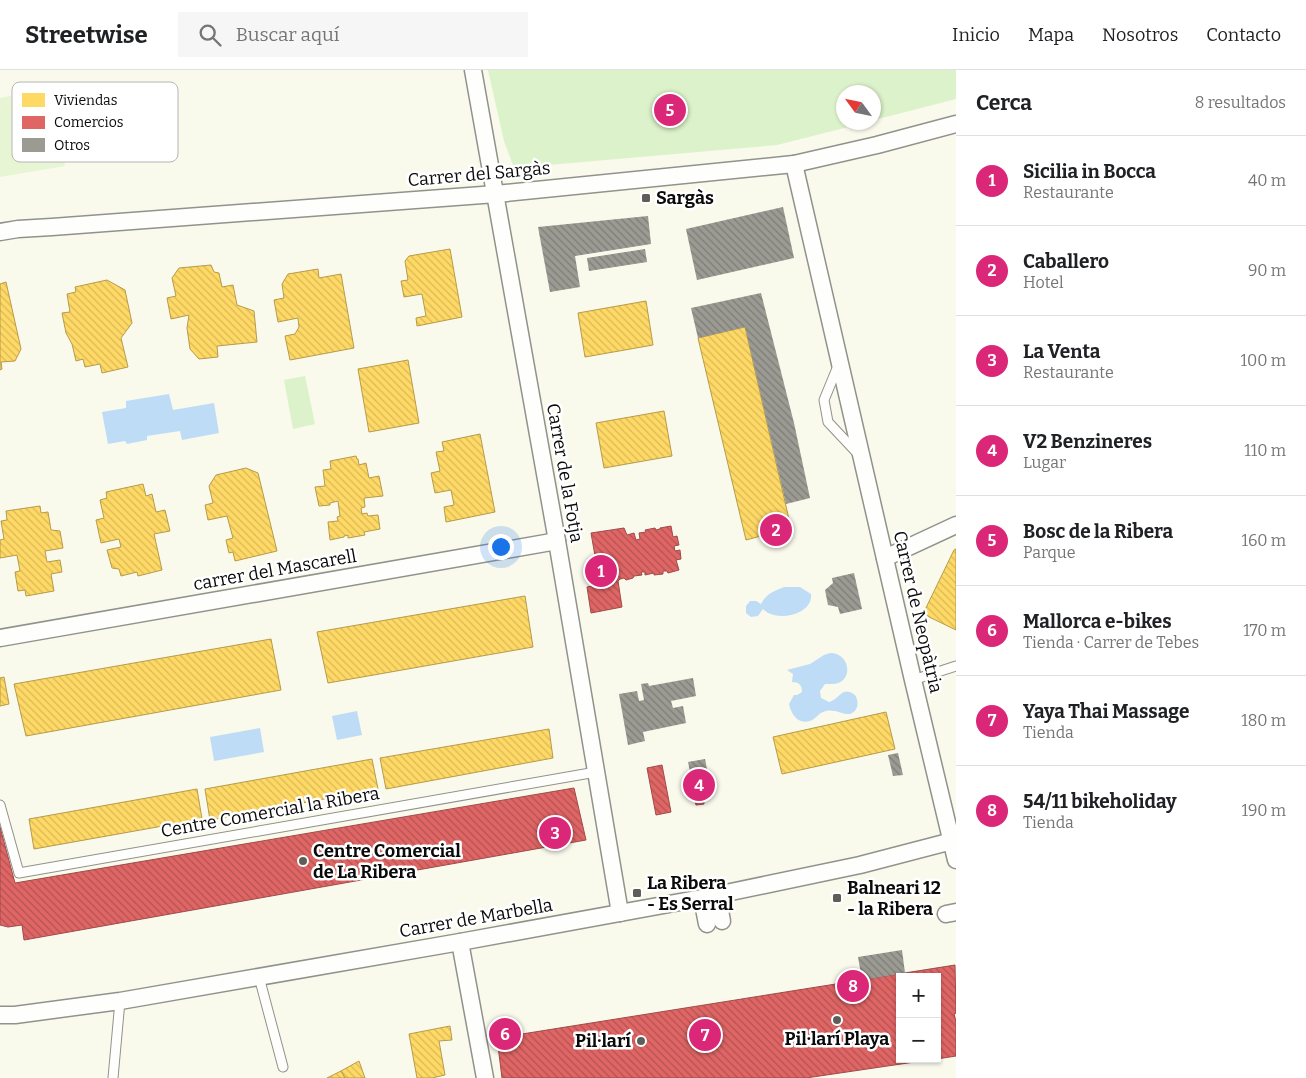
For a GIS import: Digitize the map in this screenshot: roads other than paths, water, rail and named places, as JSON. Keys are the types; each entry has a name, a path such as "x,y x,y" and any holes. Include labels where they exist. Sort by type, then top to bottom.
{"street":[{"name":"Carrer de la Fotja","path":"473,70 557,541 620,913"},
{"name":"Carrer del Sargàs","path":"0,232 496,194 794,164 956,124"},
{"name":"Carrer de Neopàtria","path":"794,164 913,680 954,841 956,860"},
{"path":"885,558 956,525"},
{"name":"carrer del Mascarell","path":"0,638 557,541"},
{"name":"Carrer de Marbella","path":"0,1015 15,1015 120,1001 710,897 860,865 954,841"},
{"path":"710,897 714,923"},
{"path":"460,942 481,1010 485,1078"}],"lane":[{"name":"Carrer de Neopàtria","path":"840,362 824,400 828,422 862,459"},
{"path":"913,680 956,666"},
{"name":"Centre Comercial la Ribera","path":"0,805 19,873 596,772"},
{"path":"259,977 283,1067"},
{"path":"113,1078 120,1001"}],"water":[{"path":"169,394 173,410 214,403 219,433 182,440 180,431 147,436 147,440 127,444 125,441 108,444 102,412 126,408 126,401"},
{"path":"784,587 800,587 811,594 811,600 808,605 792,615 786,616 772,615 763,609 758,616 751,617 746,613 746,606 750,601 756,601 761,604 768,595"},
{"path":"830,653 837,654 842,658 846,663 847,674 840,682 825,684 820,691 821,698 829,702 844,692 851,692 856,697 857,708 850,714 826,711 810,721 798,720 791,711 789,704 794,695 802,692 801,687 800,684 792,682 793,674 787,670 810,664"},
{"path":"357,711 362,735 337,740 332,716"},
{"path":"260,728 264,752 214,761 210,737"}],"place":[{"name":"Bosc de la Ribera","path":"670,110"},
{"name":"Sargàs","path":"646,198"},
{"name":"Caballero","path":"776,530"},
{"name":"Sicilia in Bocca","path":"601,571"},
{"name":"V2 Benzineres","path":"699,785"},
{"name":"La Venta","path":"555,833"},
{"name":"Centre Comercial de La Ribera","path":"303,861"},
{"name":"La Ribera - Es Serral","path":"637,893"},
{"name":"Balneari 12 - la Ribera","path":"837,898"},
{"name":"54/11 bikeholiday","path":"853,986"},
{"name":"Pil·larí Playa","path":"837,1020"},
{"name":"Mallorca e-bikes","path":"505,1034"},
{"name":"Yaya Thai Massage","path":"705,1035"},
{"name":"Pil·larí","path":"641,1041"}]}
